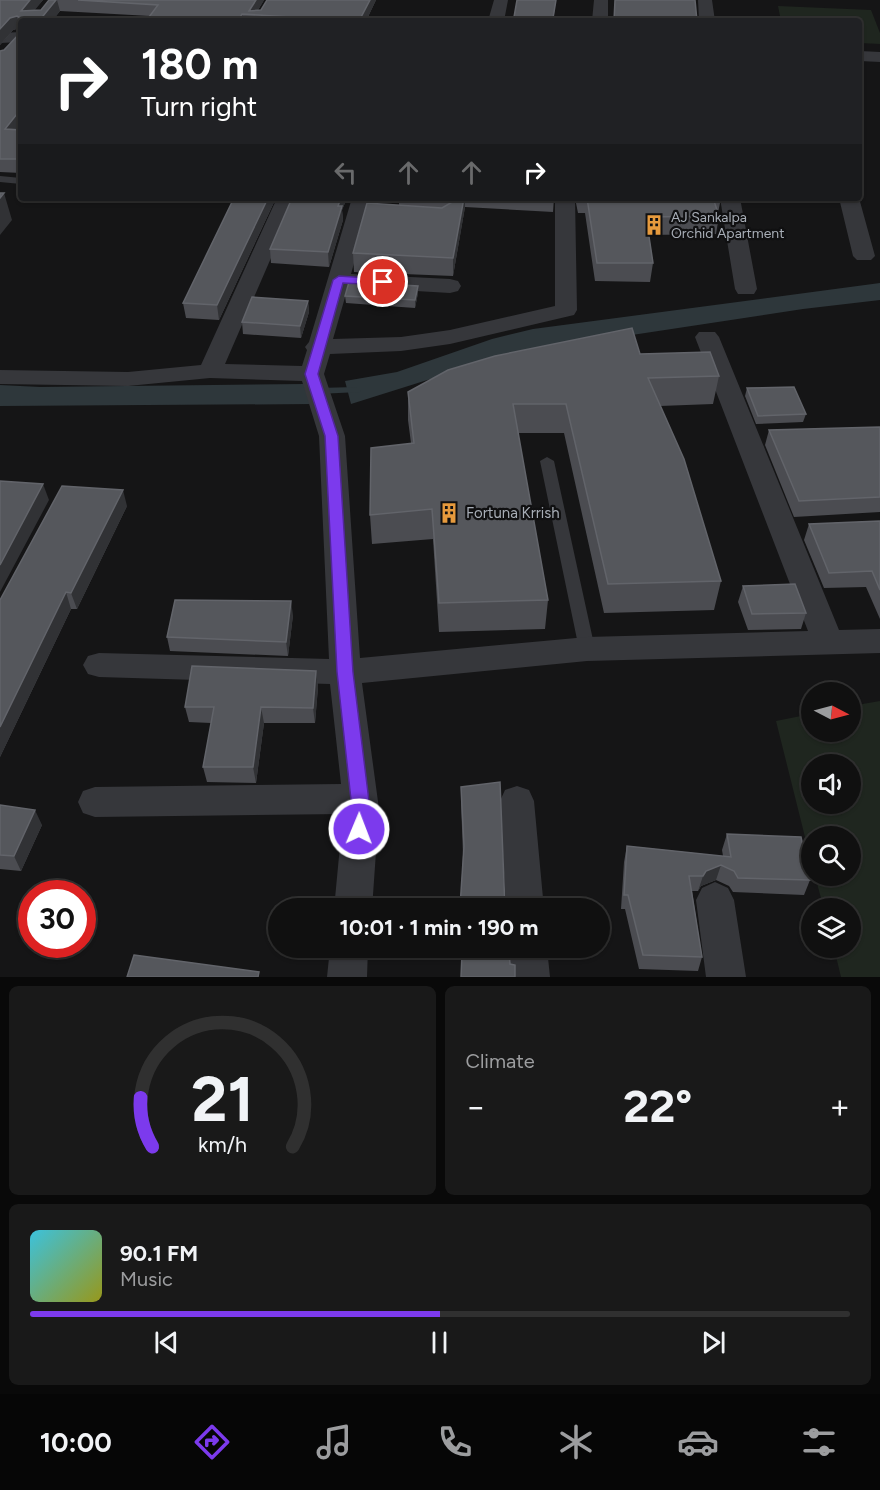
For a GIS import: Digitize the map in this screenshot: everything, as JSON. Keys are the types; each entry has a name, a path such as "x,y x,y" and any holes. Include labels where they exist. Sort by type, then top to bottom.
{"street":[{"path":"497,18 501,0"},
{"path":"600,18 601,0"},
{"path":"705,0 707,18"},
{"path":"3,44 18,37"},
{"path":"862,56 880,57"},
{"path":"210,371 286,201"},
{"path":"317,347 401,344 450,337 566,310 565,201"},
{"path":"731,201 746,289"},
{"path":"850,201 864,256"},
{"path":"353,898 359,799 345,672 332,436 317,389 317,347 366,207"},
{"path":"339,280 450,286"},
{"path":"707,337 757,435 783,529 828,642"},
{"path":"0,376 128,379 210,371 317,389"},
{"path":"783,529 815,527"},
{"path":"99,665 345,672 587,649 880,641"},
{"path":"95,802 359,799"},
{"path":"517,801 524,898"},
{"path":"715,900 726,977"},
{"path":"347,977 348,958"},
{"path":"529,958 530,977"}],"lane":[{"path":"0,179 18,181"},
{"path":"547,461 587,649"}],"shaded area":[{"path":"778,6 871,10 880,33 880,44 862,43 862,18 780,18"},
{"path":"880,283 880,300 803,309 513,353 351,404 345,381 397,372 492,339 533,329"},
{"path":"305,384 314,404 0,406 0,385 40,387"},
{"path":"880,701 880,977 841,977 836,958 861,958 861,898 821,898 818,886 861,886 861,826 802,826 776,721 801,716 801,742 861,742 861,704"}],"building":[{"path":"0,0 30,0 21,11 41,10 49,0 56,0 41,18 17,16 10,18 0,29"},
{"path":"78,0 256,0 249,11 261,10 267,0 370,0 361,18 306,18 242,14 240,18 148,18 158,5"},
{"path":"517,0 556,0 553,18 514,17"},
{"path":"615,0 695,0 697,18 614,18"},
{"path":"18,35 18,113 5,129 18,130 18,159 0,159 0,51 4,50"},
{"path":"233,201 267,201 217,305 183,303"},
{"path":"291,201 340,201 338,206 342,206 328,252 270,249"},
{"path":"454,201 463,201 453,258 353,253 367,203 442,208"},
{"name":"AJ Sankalpa Orchid Apartment","path":"587,201 714,201 719,216 646,217 653,263 597,263"},
{"path":"349,282 418,286 415,300 345,296"},
{"path":"252,297 308,301 300,326 242,322"},
{"name":"Fortuna Krrish","path":"632,328 640,354 710,352 719,376 648,378 684,459 721,581 608,584 566,404 513,404 548,600 439,603 432,509 370,515 371,448 414,443 408,392 448,370 495,356"},
{"path":"794,387 806,414 758,416 747,388"},
{"path":"880,427 880,497 799,501 769,430"},
{"path":"0,481 43,484 0,565"},
{"path":"62,486 123,490 71,593 66,592 0,727 0,600"},
{"path":"880,521 880,590 872,571 829,573 809,524"},
{"path":"795,584 806,613 752,614 743,586"},
{"path":"175,600 291,601 286,642 167,637"},
{"path":"192,666 316,671 313,708 261,707 253,767 203,767 214,707 185,707"},
{"path":"500,782 505,898 461,898 464,846 461,787"},
{"path":"0,805 35,810 14,856 0,855"},
{"path":"727,834 801,837 801,880 738,878 734,871 721,865 706,871 703,876 689,876 702,957 643,955 628,895 624,895 627,846 731,857"},
{"path":"134,955 259,972 258,977 127,977"},
{"path":"462,958 509,958 510,964 515,965 515,977 461,977"}],"waterway":[{"path":"317,391 357,390"}],"place":[{"name":"AJ Sankalpa Orchid Apartment","path":"654,225"},
{"name":"Fortuna Krrish","path":"449,513"}],"route":[{"path":"359,829 361,809 345,672 332,436 312,374 317,347 339,280 383,282"}]}
